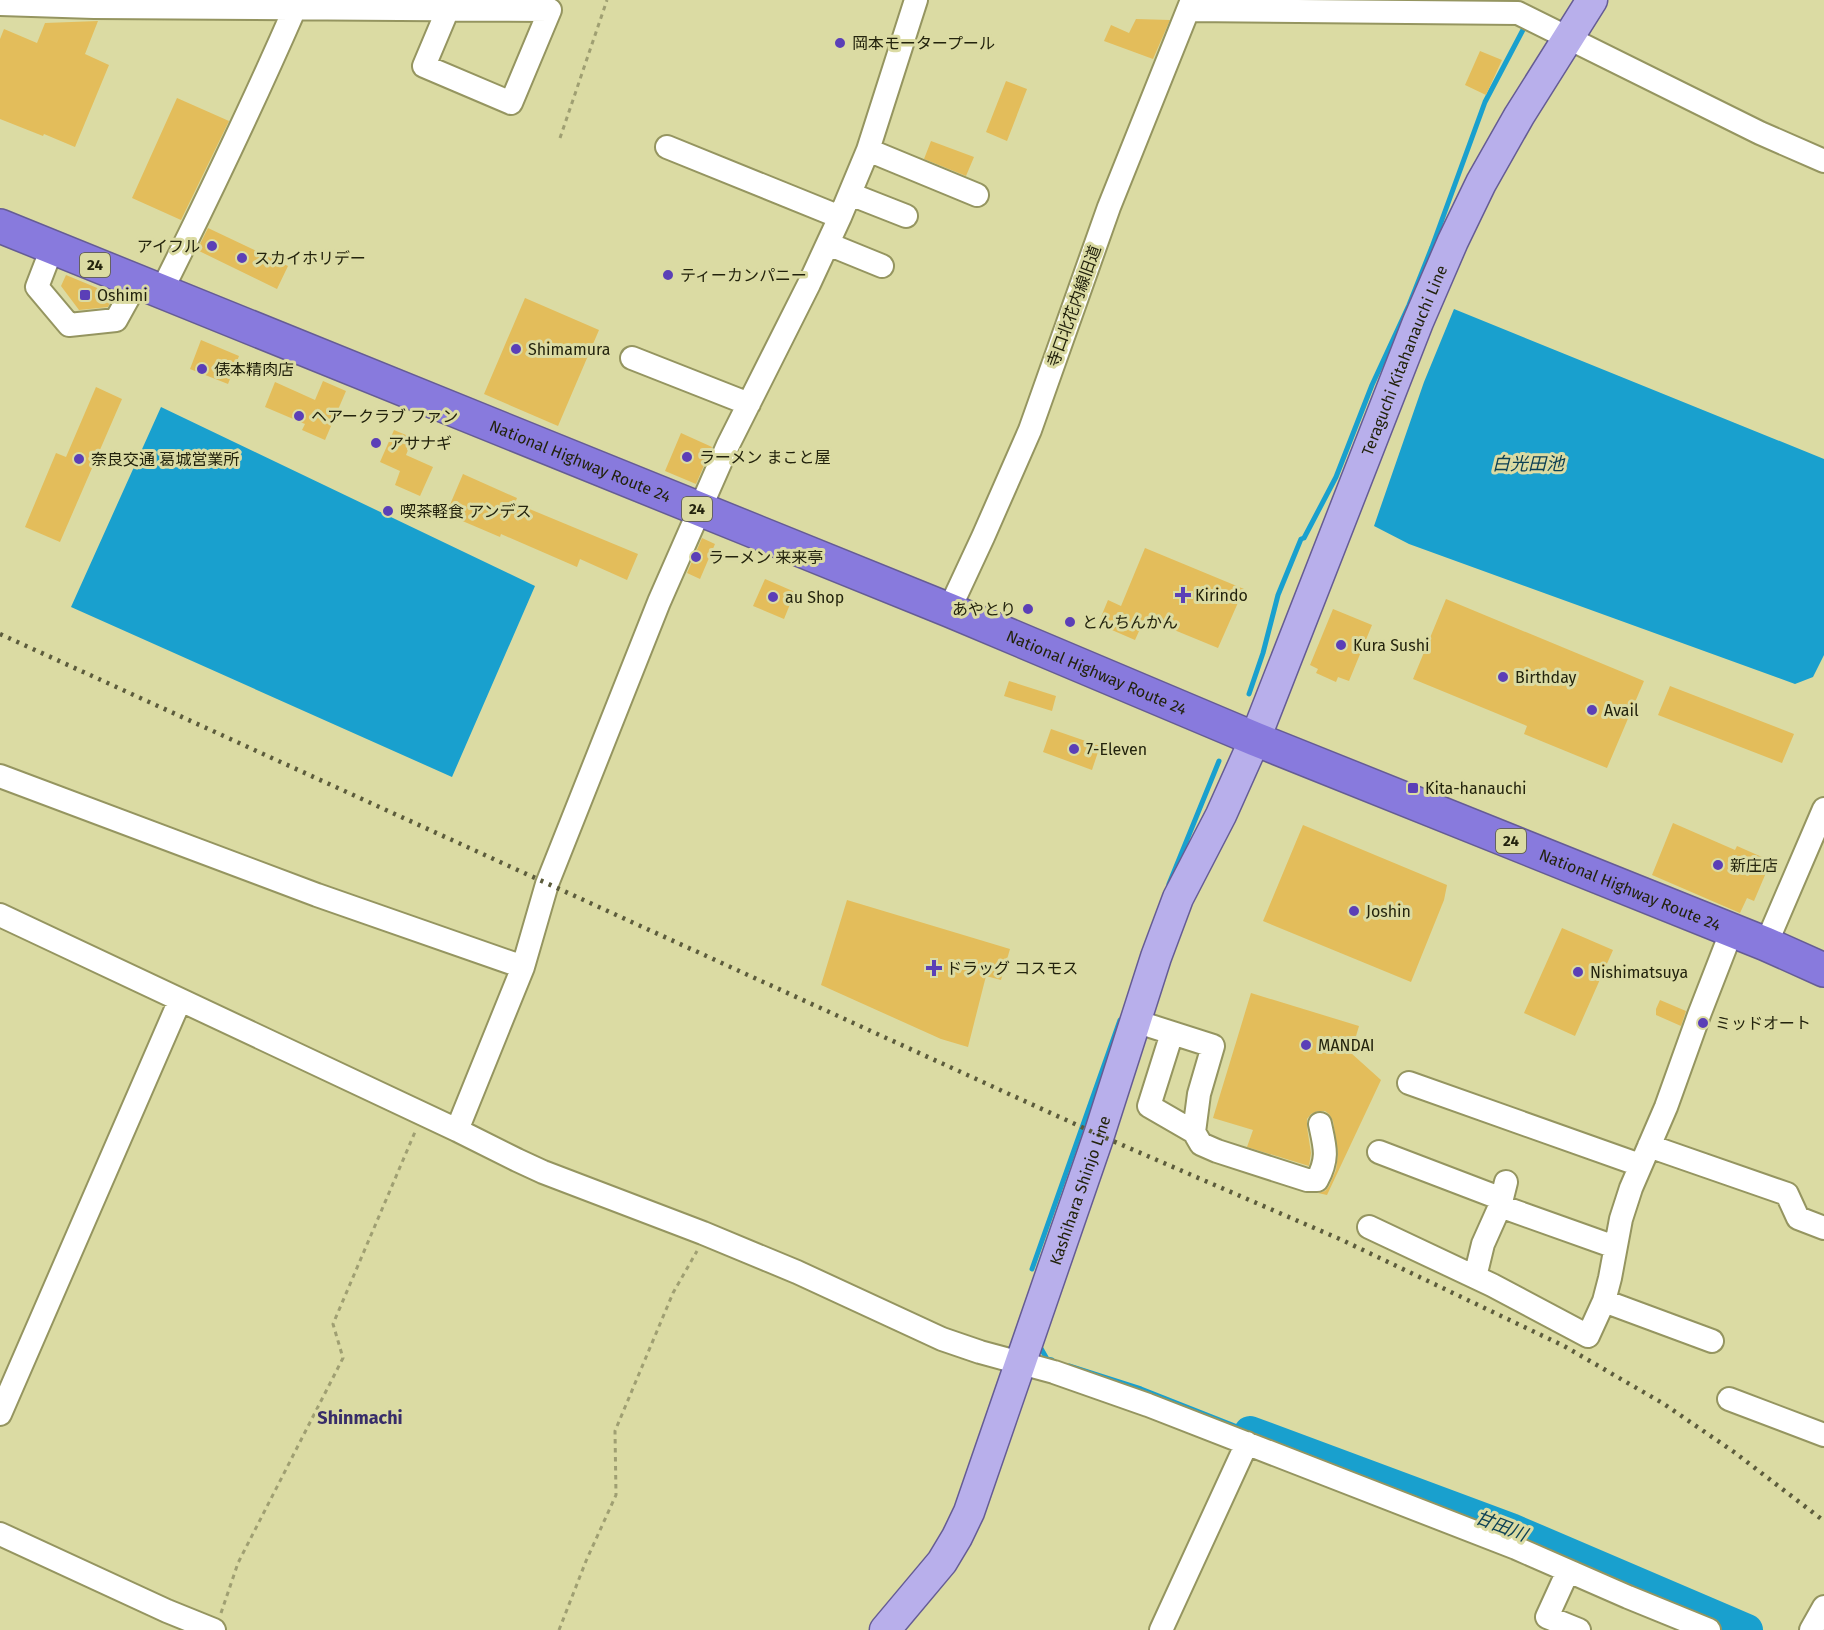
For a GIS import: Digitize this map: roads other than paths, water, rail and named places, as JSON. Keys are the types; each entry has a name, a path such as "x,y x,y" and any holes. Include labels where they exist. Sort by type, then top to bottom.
{"highway":[{"name":"National Highway Route 24","path":"0,226 949,610 1255,739 1732,930 1824,970"}],"main road":[{"name":"Teraguchi Kitahanauchi Line","path":"1255,739 1414,333 1453,241 1481,183 1519,116 1592,0"},
{"name":"Kashihara Shinjo Line","path":"885,1630 942,1562 957,1537 979,1486 1099,1134 1156,957 1178,898 1221,815 1255,739"}],"street":[{"path":"457,1130 523,967 547,884 655,612 699,509 828,244 868,150 916,0"},
{"path":"0,4 94,7 448,9 550,10 511,103 424,66 448,9"},
{"path":"1190,5 1518,13 1760,133 1824,160"},
{"name":"寺口北花内線旧道","path":"949,610 984,537 1029,430 1109,207 1190,5"},
{"path":"52,248 37,287 69,325 117,320 149,287 201,213 295,8"},
{"path":"667,147 840,217"},
{"path":"868,150 977,195"},
{"path":"850,194 906,216"},
{"path":"828,244 882,266"},
{"path":"632,358 749,404"},
{"path":"0,776 317,895 523,967"},
{"path":"1766,944 1824,809"},
{"path":"0,915 457,1130 517,1161 797,1272 942,1339 1086,1382 1247,1443 1507,1544 1709,1630"},
{"path":"1369,1227 1475,1277 1588,1336 1604,1301 1621,1219 1666,1107 1732,930"},
{"path":"0,1414 180,1000"},
{"path":"1135,1022 1213,1046 1199,1094 1194,1132"},
{"path":"1173,1033 1149,1106 1194,1132 1201,1144 1307,1180 1317,1180 1324,1168 1326,1152 1320,1124"},
{"path":"1409,1083 1645,1155 1787,1194 1798,1218 1823,1225"},
{"path":"1379,1152 1502,1196 1615,1247"},
{"path":"1475,1277 1483,1244 1502,1196"},
{"path":"1604,1301 1712,1341"},
{"path":"1729,1399 1824,1436"},
{"path":"1161,1630 1247,1443"},
{"path":"0,1534 166,1611 217,1624"},
{"path":"1568,1571 1547,1617 1579,1630"},
{"path":"1811,1630 1824,1607"}],"water":[{"name":"白光田池","path":"1454,309 1824,459 1824,655 1813,677 1795,684 1409,544 1374,526 1424,382"},
{"path":"161,407 535,586 452,777 71,607"}],"waterway":[{"path":"1249,694 1263,653 1278,595 1301,539 1304,538 1336,477 1372,385 1409,305 1485,102 1525,26"},
{"path":"1169,884 1219,761"},
{"path":"1032,1269 1120,1020"},
{"path":"1040,1343 1047,1359 1052,1360"},
{"path":"1069,1366 1141,1389 1250,1432"},
{"name":"甘田川","path":"1250,1432 1511,1529 1747,1630"}],"railway":[{"path":"0,634 1099,1135 1342,1240 1564,1346 1664,1404 1734,1452 1824,1521"}],"place":[{"name":"岡本モータープール","path":"840,43"},
{"name":"アイフル","path":"212,246"},
{"name":"スカイホリデー","path":"242,258"},
{"name":"ティーカンパニー","path":"668,275"},
{"name":"Oshimi","path":"85,295"},
{"name":"Shimamura","path":"516,349"},
{"name":"俵本精肉店","path":"202,369"},
{"name":"ヘアークラブ ファン","path":"299,416"},
{"name":"アサナギ","path":"376,443"},
{"name":"ラーメン まこと屋","path":"687,457"},
{"name":"奈良交通 葛城営業所","path":"79,459"},
{"name":"喫茶軽食 アンデス","path":"388,511"},
{"name":"ラーメン 来来亭","path":"696,557"},
{"name":"Kirindo","path":"1183,595"},
{"name":"au Shop","path":"773,597"},
{"name":"あやとり","path":"1028,609"},
{"name":"とんちんかん","path":"1070,622"},
{"name":"Kura Sushi","path":"1341,645"},
{"name":"Birthday","path":"1503,677"},
{"name":"Avail","path":"1592,710"},
{"name":"7-Eleven","path":"1074,749"},
{"name":"Kita-hanauchi","path":"1413,788"},
{"name":"新庄店","path":"1718,865"},
{"name":"Joshin","path":"1354,911"},
{"name":"ドラッグ コスモス","path":"934,968"},
{"name":"Nishimatsuya","path":"1578,972"},
{"name":"ミッドオート","path":"1703,1023"},
{"name":"MANDAI","path":"1306,1045"}],"district":[{"name":"Shinmachi","path":"360,1418"}]}
